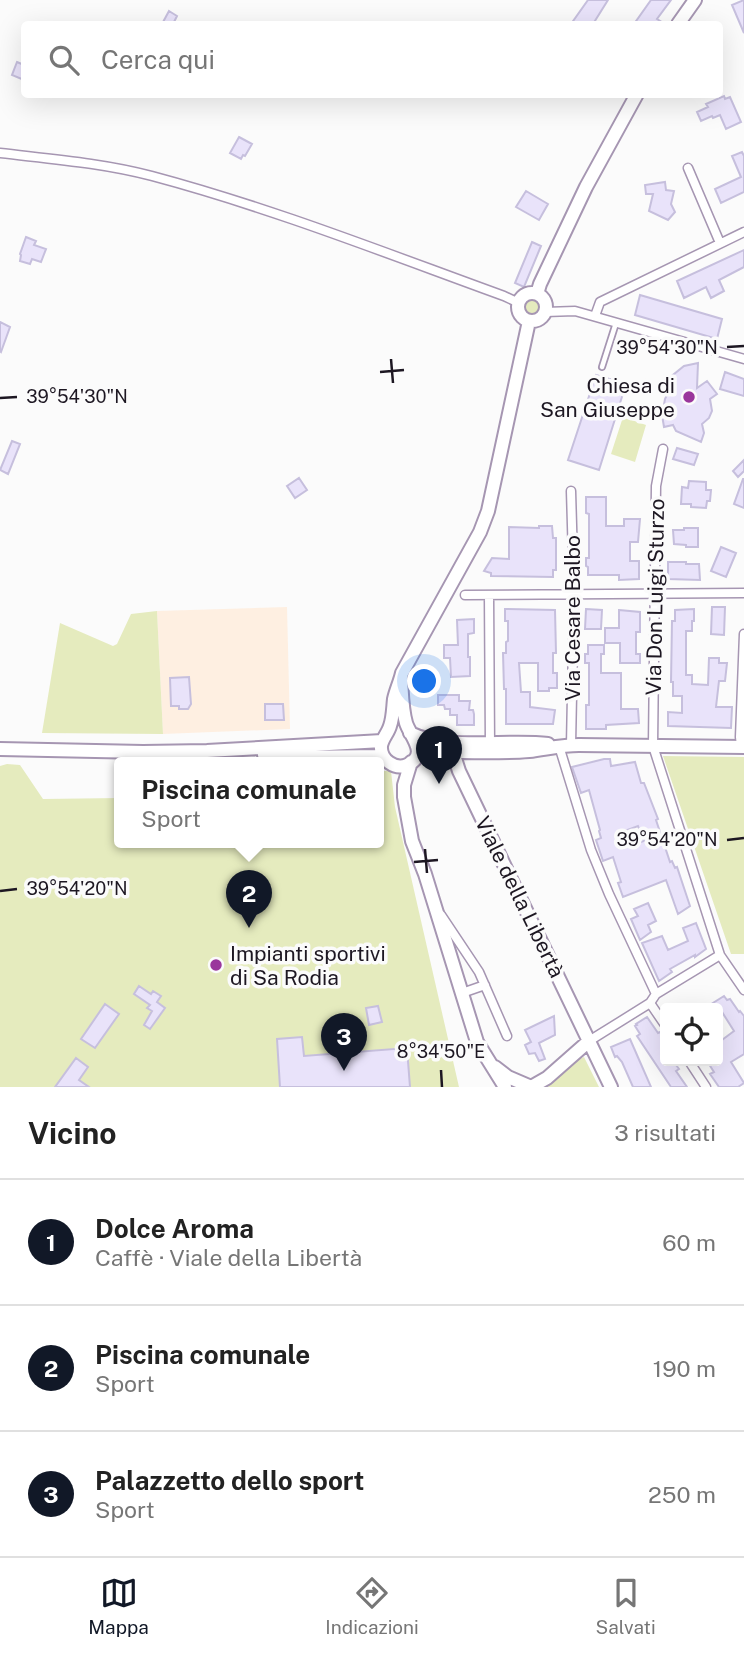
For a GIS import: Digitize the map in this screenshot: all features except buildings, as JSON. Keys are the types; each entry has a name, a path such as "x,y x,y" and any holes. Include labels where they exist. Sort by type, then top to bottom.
{"street":[{"path":"680,21 695,0"},
{"path":"537,294 586,187 636,98"},
{"path":"0,153 68,161 151,176 263,209 519,303"},
{"path":"688,168 720,243"},
{"path":"594,316 600,302 744,232"},
{"path":"530,293 537,294 545,303 545,312 539,319 530,321 520,313 519,303 530,293"},
{"path":"545,312 575,311 744,359"},
{"path":"404,785 381,747 390,726 401,676 480,532 488,511 530,321"},
{"name":"Via Don Luigi Sturzo","path":"663,449 656,486 653,746 720,955 744,990"},
{"name":"Via Cesare Balbo","path":"571,491 574,594 565,745 591,850 656,994"},
{"path":"465,595 744,593"},
{"path":"489,595 490,748"},
{"path":"0,749 207,751 384,738 396,730 437,742 531,751 565,745 742,747 740,737 744,634"},
{"path":"401,676 407,725 416,740 414,757 404,785 412,841 477,1042 505,1087"},
{"path":"386,759 400,766 414,757 490,748"},
{"path":"207,751 296,757"},
{"name":"Viale della Libertà","path":"453,752 459,772 611,1087"},
{"path":"435,907 479,972 508,1036"},
{"path":"489,1062 508,1077 533,1087 589,1041 650,1003 656,994 720,955"},
{"path":"462,993 485,985"},
{"path":"650,1003 660,1018"},
{"path":"554,1087 567,1059"},
{"path":"692,1066 706,1087"}],"lane":[{"path":"602,367 616,322"}],"shaded area":[{"path":"287,607 290,729 163,734 157,611"}],"green space":[{"path":"530,298 538,298 543,307 541,314 530,316 525,311 525,303"},
{"path":"623,417 646,425 635,462 611,454"},
{"path":"157,611 163,734 42,733 60,623 113,646 117,644 131,614"},
{"path":"663,756 744,757 744,954 731,954"},
{"name":"Impianti sportivi di Sa Rodia","path":"20,765 43,799 114,798 114,848 384,848 384,771 391,771 395,807 459,1087 0,1087 0,766"},
{"path":"584,1057 599,1087 548,1087 557,1070"}],"place":[{"name":"Chiesa di San Giuseppe","path":"689,397"},
{"name":"Dolce Aroma","path":"439,784"},
{"name":"Piscina comunale","path":"249,928"},
{"name":"Impianti sportivi di Sa Rodia","path":"216,965"},
{"name":"Palazzetto dello sport","path":"344,1071"}]}
